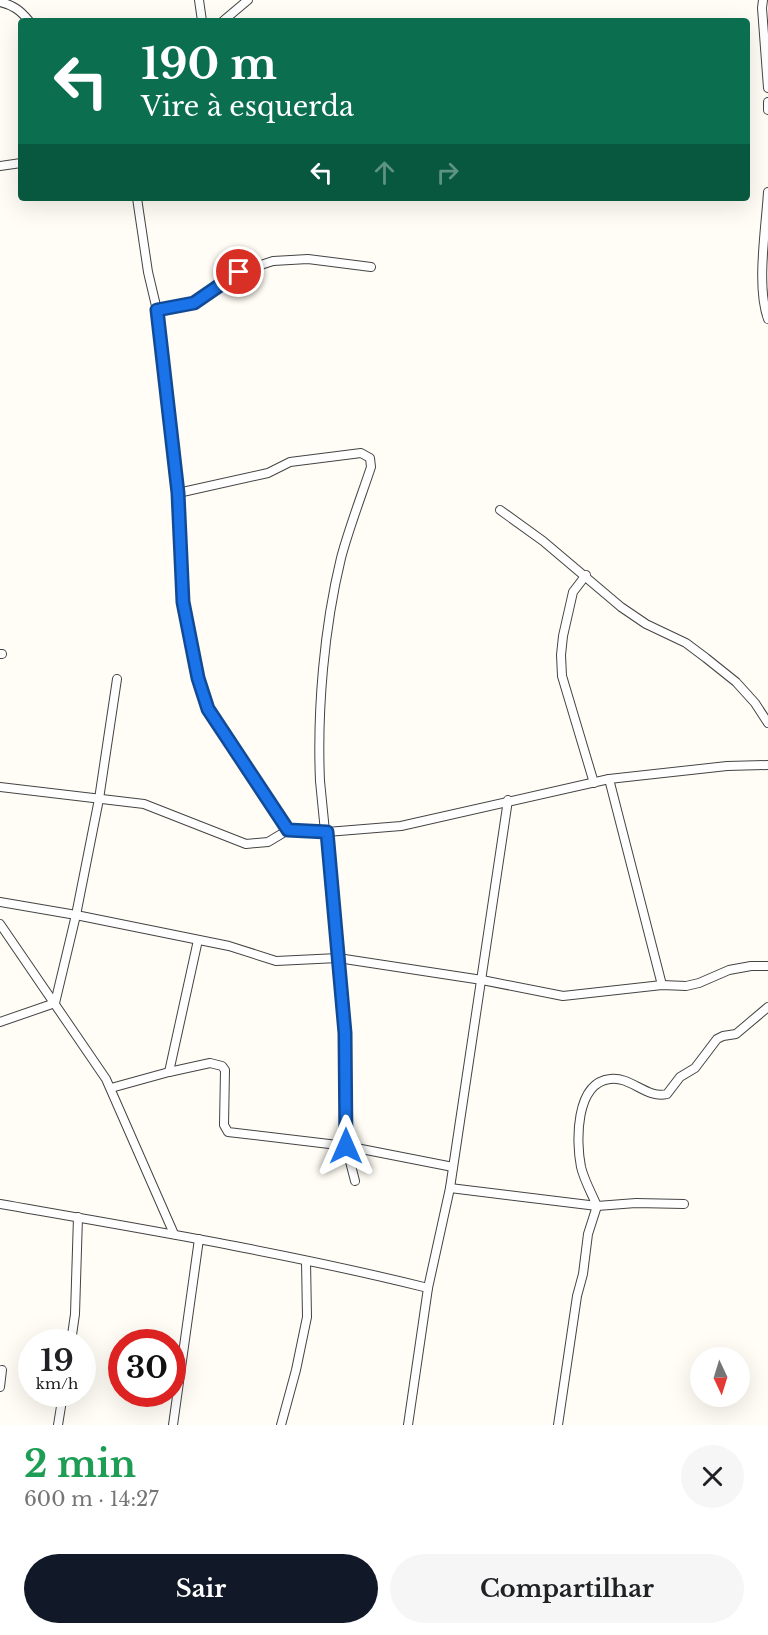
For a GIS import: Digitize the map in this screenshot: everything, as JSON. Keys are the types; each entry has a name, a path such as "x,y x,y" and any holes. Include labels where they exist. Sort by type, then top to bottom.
{"street":[{"path":"199,0 202,18"},
{"path":"227,18 248,0"},
{"path":"763,0 768,88"},
{"path":"0,2 12,5 27,18"},
{"path":"768,102 768,110"},
{"path":"0,166 18,163"},
{"path":"768,192 765,302 768,319"},
{"path":"136,201 148,272 157,310 178,493 183,602 201,690 208,709 288,830"},
{"path":"157,310 194,303 239,272 273,261 308,259 371,267"},
{"path":"178,493 268,473 290,462 361,453 370,458 371,467 341,556 332,597 319,744 320,781 327,832 345,1033 346,1146 355,1181"},
{"path":"500,510 586,575 621,607 646,624 686,643 736,682 755,703 768,723"},
{"path":"586,575 573,592 561,655 562,676 594,783"},
{"path":"55,1003 76,915 99,799 117,679"},
{"path":"0,787 144,804 246,844 267,842 288,830 327,832 401,826 609,779 727,766 768,765"},
{"path":"609,779 662,985"},
{"path":"408,1425 428,1288 450,1188 508,800"},
{"path":"0,902 228,946 276,960 308,961 338,958 482,980 563,996 662,985 686,986 729,970 768,966"},
{"path":"0,924 111,1088 174,1234"},
{"path":"169,1072 198,940"},
{"path":"0,1022 55,1003"},
{"path":"558,1425 588,1234 597,1206 581,1168 581,1114 584,1099 594,1085 610,1079 625,1081 649,1093 667,1094 680,1077 695,1068 717,1039 736,1034 768,1007"},
{"path":"111,1088 210,1063 222,1066 226,1076 224,1125 228,1132 346,1146 453,1167"},
{"path":"450,1188 597,1206 684,1204"},
{"path":"0,1204 174,1234 428,1288"},
{"path":"73,1329 78,1217"},
{"path":"173,1425 199,1239"},
{"path":"281,1425 307,1317 306,1261"},
{"path":"0,1387 2,1370"},
{"path":"58,1425 61,1407"}],"route":[{"path":"239,272 194,303 157,310 178,493 183,602 198,678 208,709 288,830 327,832 345,1033 346,1146"}]}
